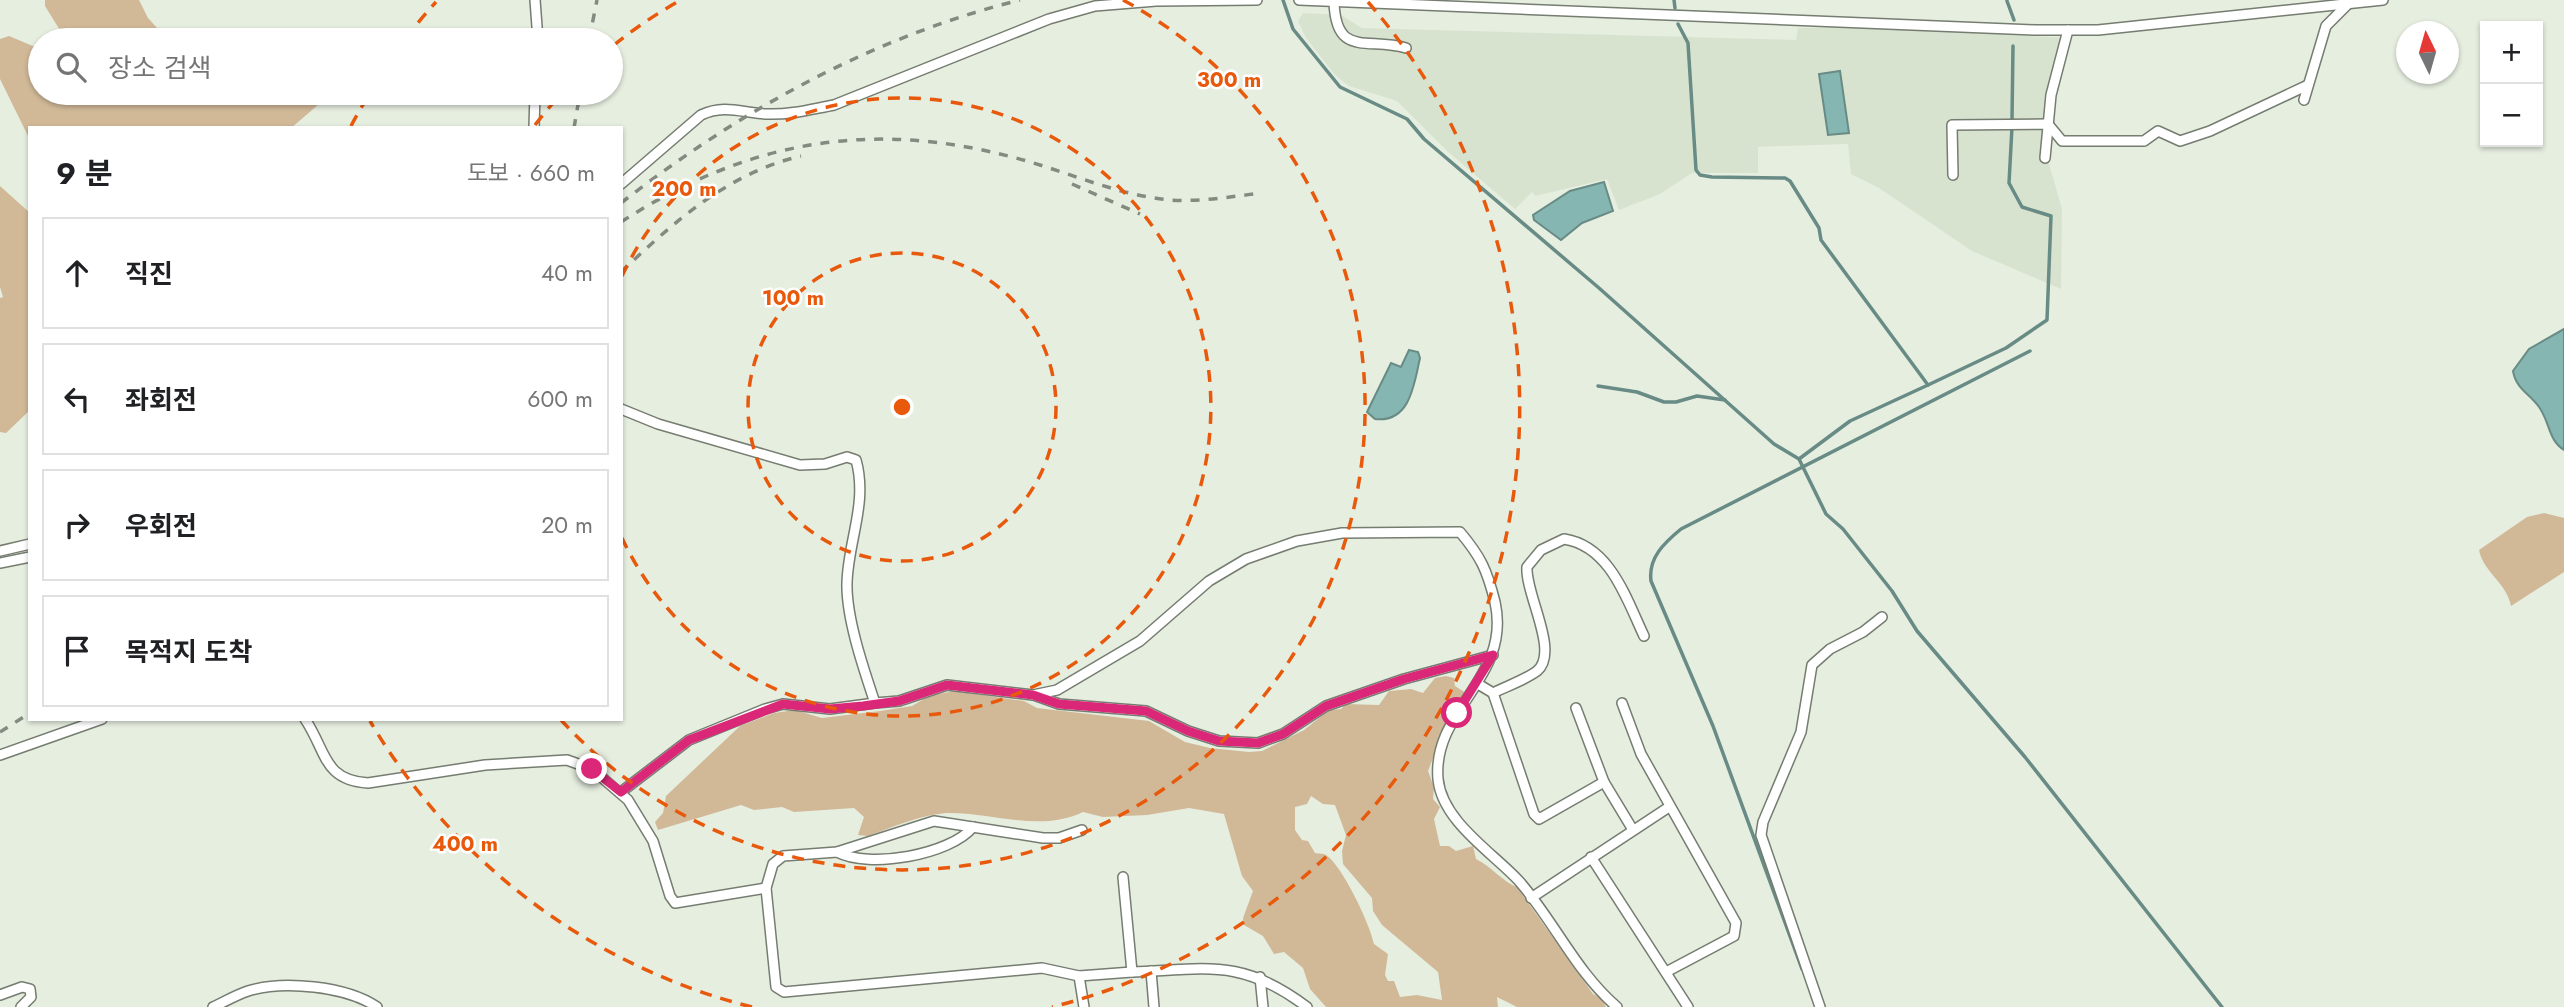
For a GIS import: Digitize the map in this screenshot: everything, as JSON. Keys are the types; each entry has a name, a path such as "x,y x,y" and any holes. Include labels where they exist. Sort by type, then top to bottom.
{"street":[{"path":"536,0 537,28"},
{"path":"623,182 701,115 716,108 766,114 797,113 834,105 1049,19 1095,6 1156,1 1256,0"},
{"path":"1299,0 2068,30 2383,0"},
{"path":"1334,2 1335,26 1343,38 1406,48"},
{"path":"2304,100 2326,26 2348,3"},
{"path":"2045,158 2052,94 2068,30"},
{"path":"2048,124 2062,141 2144,141 2158,131 2180,141 2210,131 2308,85"},
{"path":"534,126 535,105"},
{"path":"1953,175 1952,125 2048,124"},
{"path":"623,410 659,424 800,465 825,464 847,457 856,460 860,514 847,583 852,617 876,704"},
{"path":"1033,695 1057,690 1140,641 1209,581 1246,559 1297,541 1342,533 1460,532 1483,559 1497,613 1498,639 1478,684 1457,713 1441,751 1438,777 1441,796 1460,822 1531,898 1594,984 1617,1007"},
{"path":"1493,694 1538,670 1545,658 1545,643 1530,597 1527,566 1541,550 1564,538 1589,545 1617,578 1644,636"},
{"path":"0,551 28,544"},
{"path":"0,563 28,557"},
{"path":"1820,1007 1762,835 1763,822 1801,732 1812,665 1830,649 1863,632 1882,617"},
{"path":"621,792 689,740 783,704 830,709 876,704 899,701 947,685 1033,695 1059,704 1146,711 1188,731 1219,741 1258,743 1283,734 1326,706 1404,679 1493,655"},
{"path":"1478,684 1493,694 1534,814 1539,819 1604,782"},
{"path":"1622,703 1641,754 1736,923 1734,936 1668,971"},
{"path":"1576,708 1604,782 1633,830"},
{"path":"0,755 96,721"},
{"path":"306,721 332,769 339,777 350,782 368,783 485,765 568,760 592,769 621,792 653,841 670,896 675,903 766,888"},
{"path":"1531,898 1669,807"},
{"path":"1082,830 1059,838 1043,838 934,821 837,852 783,856 773,864 766,888 776,987 784,992 1042,968 1079,976 1221,968 1260,977 1281,987 1307,1007"},
{"path":"837,852 851,859 866,861 919,853 956,841 973,827"},
{"path":"1591,857 1643,940 1668,971 1688,1007"},
{"path":"1122,877 1132,972"},
{"path":"1151,971 1154,1007"},
{"path":"1079,976 1084,1007"},
{"path":"1260,977 1264,1007"},
{"path":"213,1007 247,991 291,985 340,993 377,1007"},
{"path":"0,995 22,987 30,989 30,997 21,1007"}],"shaded area":[{"path":"45,0 139,0 148,18 157,28 59,28 45,6"},
{"path":"1303,13 1341,15 1362,28 1796,40 1798,28 1864,27 2068,38 2054,94 2047,157 2062,209 2061,289 1972,251 1879,188 1851,174 1848,144 1758,147 1758,173 1692,173 1660,194 1619,210 1607,179 1535,196 1532,192 1515,209 1446,150 1397,101 1349,86 1335,75 1306,38 1298,21"},
{"path":"9,36 28,44 28,105 318,105 293,126 28,126 28,136 0,79 0,39"},
{"path":"0,186 28,211 28,412 6,433 0,432 0,298 3,297 0,287"},
{"path":"2544,513 2564,518 2564,572 2511,606 2505,591 2481,558 2479,550 2527,517"},
{"path":"1435,678 1454,678 1455,686 1466,693 1452,709 1428,771 1434,787 1433,799 1440,807 1434,819 1440,846 1449,846 1456,851 1473,846 1476,859 1517,887 1593,994 1601,998 1606,1007 1517,1007 1497,997 1498,1007 1326,1007 1310,989 1303,968 1284,952 1274,954 1263,936 1244,925 1243,918 1253,891 1242,876 1224,814 1189,808 1147,815 1103,817 1083,812 1050,821 1033,821 946,813 916,819 868,836 858,835 864,817 854,808 794,812 782,807 754,810 741,805 658,830 655,822 663,813 666,796 740,726 774,713 795,710 822,718 880,711 912,706 929,696 954,691 1024,701 1037,708 1149,721 1185,742 1249,752 1262,751 1304,730 1329,710 1341,709 1346,704 1379,705 1389,691 1411,689 1423,693","holes":["1311,796 1323,804 1335,805 1346,835 1342,851 1343,864 1372,898 1373,911 1382,925 1438,972 1442,1000 1417,995 1400,997 1394,981 1388,981 1385,975 1388,954 1374,944 1362,911 1340,871 1326,855 1315,853 1308,841 1302,840 1295,830 1295,807 1307,804"]}],"water":[{"path":"1840,71 1849,133 1828,135 1819,74"},
{"path":"1604,182 1613,211 1582,223 1561,240 1534,220 1533,215 1570,191"},
{"path":"2564,329 2564,450 2552,436 2543,413 2520,387 2513,371 2529,349"},
{"path":"1409,350 1418,352 1420,358 1408,400 1396,415 1387,419 1375,419 1367,412 1391,363 1401,367"}],"waterway":[{"path":"1283,0 1293,29 1340,87 1407,119 1424,139 1599,288 1774,444 1799,459 1826,514 1843,529 1892,591 1917,631 2025,757 2222,1007"},
{"path":"1674,0 1675,8"},
{"path":"2007,1 2014,20"},
{"path":"1678,24 1688,43 1696,170 1700,175 1712,177 1785,178 1790,181 1819,228 1821,240 1928,385 1850,421 1799,459"},
{"path":"2012,120 2013,46"},
{"path":"1928,385 2006,348 2047,320 2051,216 2022,207 2009,183 2012,127"},
{"path":"1802,969 1713,726 1651,581 1652,565 1663,546 1681,529 2030,351"},
{"path":"1598,386 1637,392 1664,402 1676,402 1697,396 1725,400"}],"railway":[{"path":"591,28 597,0"},
{"path":"623,202 713,137 810,80 912,34 1020,0"},
{"path":"574,126 578,105"},
{"path":"623,221 667,195 714,173 761,156 809,145 858,140 908,140 959,146 1031,162 1129,193 1170,200 1204,200 1260,193"},
{"path":"623,270 682,218 726,187 774,164 801,156"},
{"path":"1072,184 1140,214"},
{"path":"0,732 28,714"}],"route":[{"path":"592,769 621,792 689,740 765,709 783,704 830,709 863,706 899,701 947,685 1033,695 1059,704 1146,711 1188,731 1219,741 1258,743 1283,734 1326,706 1404,679 1493,655 1478,684 1457,713"}]}
